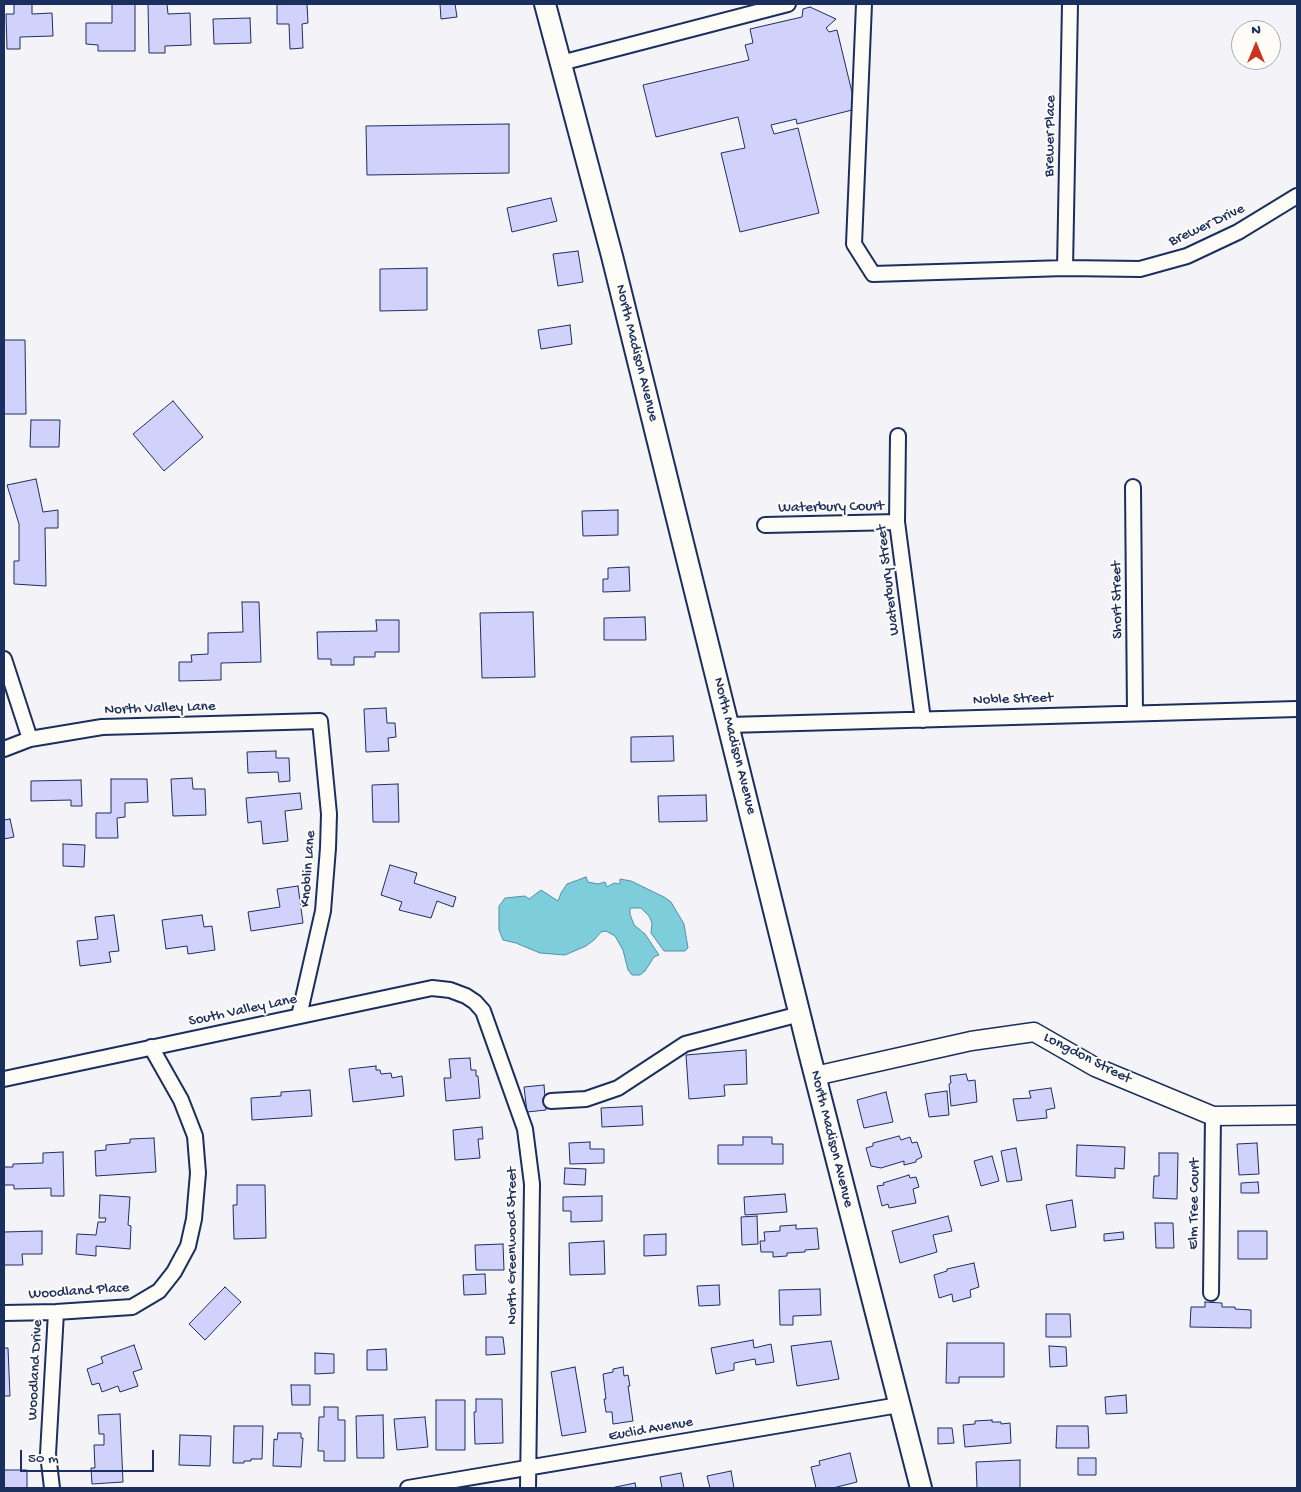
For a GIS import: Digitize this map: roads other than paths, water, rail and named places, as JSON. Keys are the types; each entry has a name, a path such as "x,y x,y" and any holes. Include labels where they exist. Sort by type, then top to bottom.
{"main road":[{"name":"North Madison Avenue","path":"545,4 612,256 815,1076 921,1488"}],"street":[{"path":"561,63 788,4"},
{"name":"Brewer Drive","path":"864,4 854,244 873,274 1065,268 1140,269 1187,256 1238,232 1297,196"},
{"name":"Brewer Place","path":"1065,268 1070,4"},
{"name":"Waterbury Street","path":"898,436 897,522 923,720"},
{"name":"Short Street","path":"1133,487 1136,712"},
{"name":"Waterbury Court","path":"765,525 897,522"},
{"path":"4,658 30,739"},
{"name":"Noble Street","path":"729,725 1136,712 1297,709"},
{"name":"North Valley Lane","path":"4,749 30,739 102,727 320,721"},
{"name":"Knoblin Lane","path":"299,1016 323,911 328,848 329,814 320,721"},
{"name":"South Valley Lane","path":"4,1079 432,988 450,990 466,996 483,1011"},
{"name":"North Greenwood Street","path":"483,1011 525,1129 532,1184 528,1488"},
{"path":"551,1101 586,1099 618,1088 685,1044 800,1014"},
{"name":"Longdon Street","path":"815,1076 970,1041 1034,1032 1095,1067 1213,1116 1297,1115"},
{"name":"Woodland Place","path":"4,1313 132,1307 159,1291 174,1272 188,1246 194,1219 198,1173 194,1136 182,1100 151,1047"},
{"name":"Elm Tree Court","path":"1210,1293 1213,1116"},
{"name":"Woodland Drive","path":"52,1488 48,1454 56,1312"},
{"name":"Euclid Avenue","path":"408,1488 899,1405"}],"water":[{"path":"586,877 588,882 598,884 605,882 607,887 614,883 620,884 620,879 631,881 664,897 671,902 684,924 688,948 685,951 664,951 651,933 652,923 649,916 641,908 630,908 634,925 645,934 659,955 654,957 640,975 632,975 628,970 623,950 615,936 606,931 601,932 586,946 565,955 540,953 503,940 499,930 499,906 505,898 525,896 529,899 541,890 558,901 567,884"}]}
